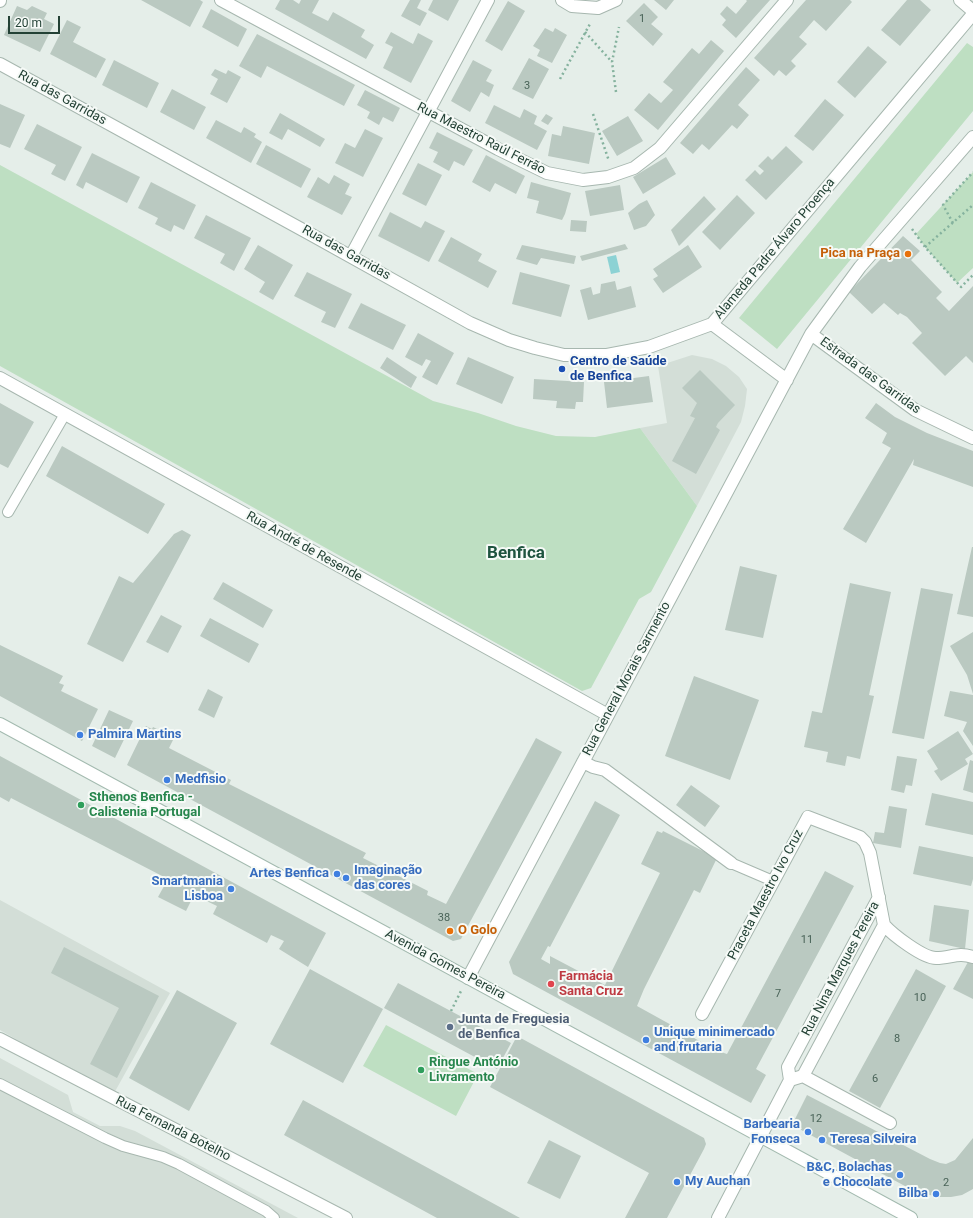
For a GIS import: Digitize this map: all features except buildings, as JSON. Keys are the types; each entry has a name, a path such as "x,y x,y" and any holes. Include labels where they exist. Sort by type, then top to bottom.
{"street":[{"name":"Rua Maestro Raúl Ferrão","path":"221,0 498,149 547,173 583,180 608,177 634,168 660,148 787,0"},
{"path":"351,256 488,0"},
{"path":"562,0 572,6 598,8 616,0"},
{"path":"960,0 973,11"},
{"name":"Alameda Padre Álvaro Proença","path":"787,380 712,324 973,14"},
{"name":"Rua das Garridas","path":"0,64 351,256 470,323 509,340 535,348 564,354 607,355 649,347 712,324"},
{"path":"787,380 812,334 860,267 973,137"},
{"name":"Estrada das Garridas","path":"812,334 915,410 973,438"},
{"name":"Rua André de Resende","path":"0,378 608,715"},
{"name":"Rua General Morais Sarmento","path":"468,978 787,380"},
{"name":"Avenida Gomes Pereira","path":"0,724 911,1218"},
{"path":"583,762 604,770 731,863"},
{"name":"Praceta Maestro Ivo Cruz","path":"702,1014 808,817 853,834 865,842 870,853 879,897"},
{"name":"Rua Nina Marques Pereira","path":"803,1076 884,925 879,897"},
{"name":"Rua Nina Marques Pereira","path":"718,1218 790,1080 788,1067 879,897"},
{"path":"884,925 899,938 928,956 937,958 961,954 973,957"},
{"name":"Rua Fernanda Botelho","path":"0,1039 346,1218"},
{"path":"790,1080 803,1076 890,1123"}],"lane":[{"path":"8,512 65,414"},
{"path":"731,863 773,881"},
{"path":"0,1084 105,1138 123,1146 163,1157 179,1164 266,1211 274,1218"}],"path":[{"path":"560,79 598,8"},
{"path":"616,92 612,62 619,27"},
{"path":"585,32 612,62"},
{"path":"593,114 614,175"},
{"path":"953,223 943,205 973,172"},
{"path":"925,247 973,206"},
{"path":"903,217 925,247 961,287 973,275"},
{"path":"451,1011 468,978"}],"shaded area":[{"path":"692,355 712,359 726,366 739,377 747,389 741,422 697,506 640,428 667,423 658,366"},
{"path":"0,900 170,993 113,1095 0,1030"},
{"path":"0,1058 68,1095 73,1112 100,1126 120,1126 135,1131 298,1218 0,1218"}],"green space":[{"path":"967,43 973,47 973,111 777,349 739,318"},
{"path":"0,165 433,401 478,413 516,426 556,436 595,437 640,428 697,506 651,592 639,599 591,688 582,691 0,366"},
{"path":"973,172 973,268 957,283 925,247 916,234"},
{"name":"Ringue António Livramento","path":"386,1025 478,1074 456,1116 363,1066"}],"water":[{"path":"616,255 620,272 611,274 607,257"}],"place":[{"name":"Pica na Praça","path":"908,254"},
{"name":"Centro de Saúde de Benfica","path":"562,369"},
{"name":"Palmira Martins","path":"80,735"},
{"name":"Medfisio","path":"167,780"},
{"name":"Sthenos Benfica - Calistenia Portugal","path":"81,805"},
{"name":"Artes Benfica","path":"337,874"},
{"name":"Imaginação das cores","path":"346,878"},
{"name":"Smartmania Lisboa","path":"231,889"},
{"name":"O Golo","path":"450,931"},
{"name":"Farmácia Santa Cruz","path":"551,984"},
{"name":"Junta de Freguesia de Benfica","path":"450,1027"},
{"name":"Unique minimercado and frutaria","path":"646,1040"},
{"name":"Ringue António Livramento","path":"421,1070"},
{"name":"Barbearia Fonseca","path":"808,1132"},
{"name":"Teresa Silveira","path":"822,1140"},
{"name":"B&C, Bolachas e Chocolate","path":"900,1175"},
{"name":"My Auchan","path":"677,1182"},
{"name":"Bilba","path":"936,1194"}],"district":[{"name":"Benfica","path":"516,554"}]}
